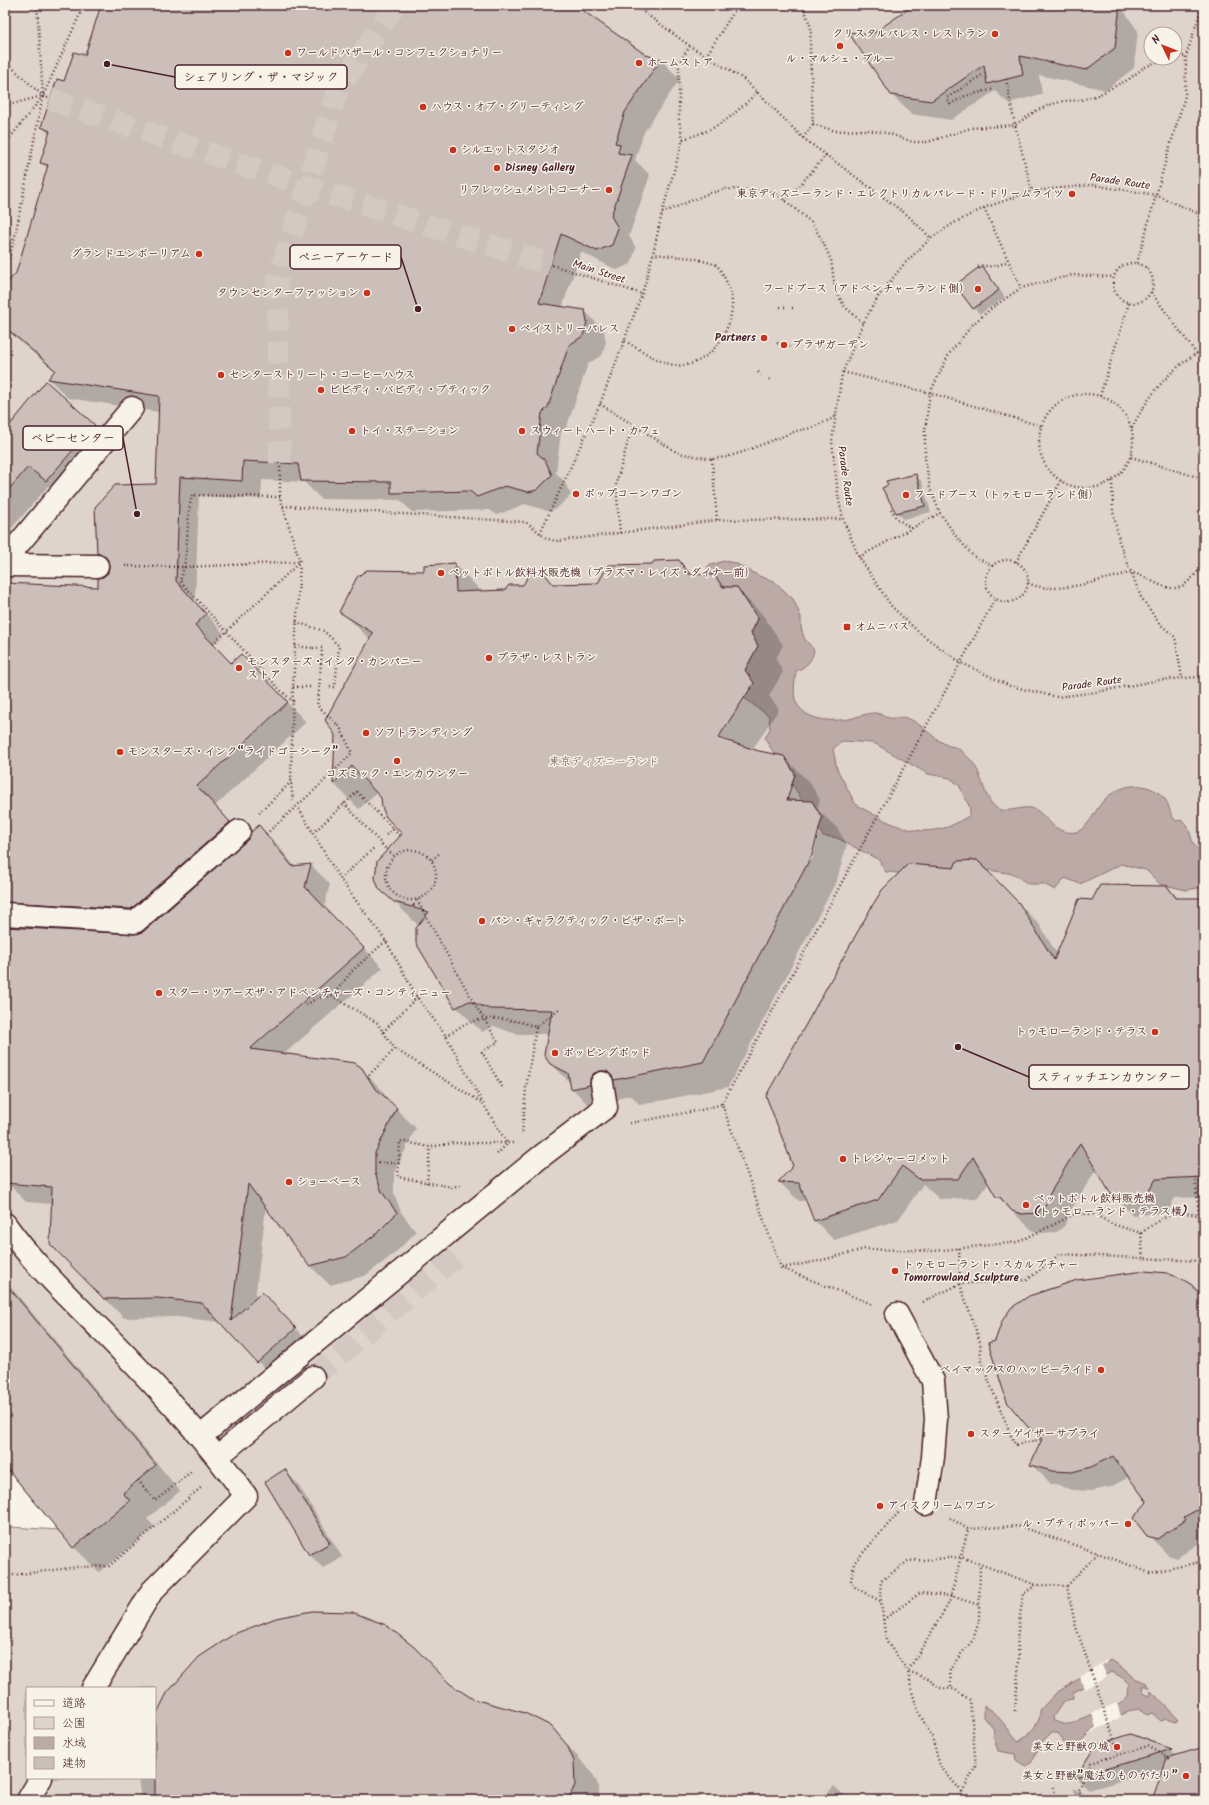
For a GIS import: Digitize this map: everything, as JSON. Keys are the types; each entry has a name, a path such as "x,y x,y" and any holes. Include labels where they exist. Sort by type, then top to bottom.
{"street":[{"path":"5,560 132,408"},
{"path":"5,565 97,566"},
{"path":"5,914 135,922 239,831"},
{"path":"201,1436 539,1158 606,1107 602,1083"},
{"path":"5,1224 18,1243 49,1278 201,1436 246,1496 152,1591 94,1687"},
{"path":"897,1314 933,1381 936,1419 933,1457 926,1504"},
{"path":"217,1457 313,1376"},
{"path":"28,1800 40,1779"}],"path":[{"path":"5,144 43,96 37,5"},
{"path":"5,270 14,241 43,96 84,5"},
{"path":"634,5 690,46 745,80 803,138 906,214 931,238"},
{"path":"706,56 738,5"},
{"path":"803,5 811,28 810,48 813,124 803,138"},
{"path":"1138,263 1185,96 1186,56 1201,10 1204,6"},
{"path":"540,533 600,404 642,294 662,213 683,140 679,120 679,62 690,46"},
{"path":"5,61 43,96 50,99"},
{"path":"813,124 835,131 866,130 887,133 913,142 928,142 971,128 1016,125 1036,110 1049,105 1096,96 1129,79 1147,66"},
{"path":"985,73 947,98 950,104 965,96 994,89"},
{"path":"1006,79 1032,191"},
{"path":"683,140 720,125 735,114 757,92"},
{"path":"5,106 43,96"},
{"path":"786,202 826,155"},
{"name":"Parade Route","path":"1201,679 1198,677 1159,680 1097,692 1057,697 1010,686 960,662 921,634 892,607 859,558 843,519 838,495 832,441 844,372 863,323 878,297 904,264 931,238 954,223 984,208 1032,191 1092,184 1156,195 1204,216"},
{"path":"662,213 707,194 726,189 773,191 810,222 822,240 831,260 835,290 845,308 863,323"},
{"path":"984,208 1020,288"},
{"path":"5,235 14,241"},
{"path":"625,340 665,363 685,366 707,357 725,334 732,306 727,279 717,265 694,258 653,254"},
{"path":"978,267 983,265 997,266 1008,261"},
{"path":"1138,263 1144,266 1153,277 1154,285 1152,292 1141,302 1129,303 1121,300 1116,294 1113,286 1114,277 1122,266 1138,263"},
{"name":"Main Street","path":"552,265 642,294"},
{"path":"993,566 973,556 956,536 940,513 930,488 925,458 925,431 930,393 949,354 968,330 993,307 1020,288 1072,275 1114,277"},
{"path":"1152,292 1196,353 1204,361"},
{"path":"1100,396 1129,303"},
{"path":"780,307 785,307"},
{"path":"777,342 781,344"},
{"path":"786,346 790,347"},
{"path":"1132,428 1144,404 1167,376 1196,353 1204,349"},
{"path":"844,372 930,393 1041,426"},
{"path":"1082,394 1100,396 1114,403 1125,414 1132,428 1133,443 1131,457 1124,470 1112,481 1100,486 1086,488 1073,487 1061,481 1049,471 1042,457 1039,442 1041,426 1050,410 1065,399 1082,394"},
{"path":"600,404 678,453 712,459 743,452 796,431 811,428 836,416"},
{"path":"620,533 616,484 633,424"},
{"path":"1131,457 1204,479"},
{"path":"712,459 717,520"},
{"path":"280,463 280,497 300,562 293,687 294,702 291,782 293,802"},
{"path":"1016,562 1061,481"},
{"path":"1112,481 1113,511 1119,541 1141,596 1159,623 1175,637 1182,678"},
{"path":"280,497 192,495 188,509 189,520 185,567 180,581 280,690 294,702"},
{"path":"283,506 524,522 533,527 548,540 559,541 717,520 843,519"},
{"path":"891,509 896,518 912,529"},
{"path":"859,558 940,513"},
{"path":"1009,560 1016,562 1025,571 1028,583 1026,590 1017,600 1002,602 995,599 990,594 987,587 988,572 993,566 1001,561 1009,560"},
{"path":"97,566 185,567 300,562"},
{"path":"213,644 300,562"},
{"path":"1028,583 1034,586 1051,588 1075,586 1131,573 1163,586 1176,588 1190,580 1202,567 1204,568"},
{"path":"625,1124 701,1110 722,1104 995,599"},
{"path":"296,622 324,631 339,646 335,687 328,687"},
{"path":"266,834 320,785 352,753 340,728 318,705 322,648 295,646"},
{"path":"1204,675 1201,679 1204,682"},
{"path":"293,687 312,687"},
{"path":"239,831 291,782"},
{"path":"313,833 357,792 400,836"},
{"path":"344,803 394,856"},
{"path":"299,809 340,879 386,941 417,997 446,1036 482,1102 508,1143"},
{"path":"386,835 393,829"},
{"path":"340,879 375,847"},
{"path":"405,849 420,850 432,860 437,876 430,891 417,900 400,899 388,888 385,872 394,856 405,849"},
{"path":"432,860 441,852"},
{"path":"417,900 474,1003 498,1042 482,1052 502,1087"},
{"path":"332,996 352,971 386,941"},
{"path":"306,1005 317,998 332,996 377,1023 395,1050 482,1102"},
{"path":"383,1032 417,997"},
{"path":"522,1136 526,1088 536,1027 559,1009"},
{"path":"446,1036 468,1024 497,1018 513,1020 536,1027"},
{"path":"369,1075 395,1050"},
{"path":"722,1104 781,1268 897,1314 960,1284 1027,1280 1060,1254 1204,1260"},
{"path":"452,1188 398,1177 400,1141 430,1147 454,1143 514,1143"},
{"path":"427,1183 430,1147"},
{"path":"378,1162 399,1163"},
{"path":"1195,1177 1199,1215"},
{"path":"1141,1233 1164,1216 1191,1212 1204,1217"},
{"path":"781,1268 818,1261 865,1249 934,1251 1018,1242 1075,1214 1094,1214 1112,1224 1141,1233"},
{"path":"1141,1233 1143,1258"},
{"path":"959,1248 960,1284 980,1342 981,1362 1015,1445 1042,1439"},
{"path":"138,1480 155,1501 193,1470 197,1474"},
{"path":"5,1576 77,1566 109,1566 206,1483"},
{"path":"880,1601 856,1588 851,1581 854,1562 900,1511 926,1504 968,1529 1018,1526 1150,1573 1204,1561"},
{"path":"908,1670 949,1603 968,1529"},
{"path":"962,1792 940,1766 932,1737 918,1711 911,1688 908,1670 886,1641 880,1601 881,1581 908,1561 961,1557 1036,1585 1067,1586 1098,1554"},
{"path":"951,1688 950,1670 960,1654 973,1640 979,1621 980,1564"},
{"path":"1015,1711 1019,1660 1017,1638 1023,1594 1036,1585"},
{"path":"1067,1586 1075,1624 1119,1754"},
{"path":"883,1620 920,1593 951,1596 979,1605"},
{"path":"908,1670 928,1678 940,1688 951,1688 970,1700 976,1766 962,1792 961,1800"},
{"path":"1083,1800 1079,1789 1091,1763 1148,1746 1170,1759"},
{"path":"1053,1787 1056,1799 1064,1800"}],"green space":[{"name":"東京ディズニーランド","path":"5,5 1204,5 1204,1800 5,1800 5,1523 10,1527 59,1530 5,1466"}],"water":[{"path":"724,561 735,563 759,576 774,581 793,599 801,617 801,627 804,638 814,650 808,663 803,668 796,671 795,679 795,701 801,710 807,714 820,719 835,720 849,719 865,714 875,713 889,718 905,717 912,720 935,738 947,745 956,747 969,758 977,769 985,792 995,807 1003,810 1027,808 1035,809 1056,828 1069,832 1076,832 1082,829 1105,799 1118,790 1132,786 1139,786 1153,790 1164,798 1173,818 1176,821 1182,820 1189,829 1195,846 1204,852 1204,887 1186,890 1160,884 1146,870 1121,864 1080,884 1065,878 1055,890 1044,884 1028,884 1014,874 988,870 977,860 958,861 953,869 908,864 899,873 886,872 880,863 881,861 837,838 823,836 819,830 822,818 803,801 792,784 795,773 784,757 775,755 765,738 770,729 769,716 744,698 745,670 758,646 751,633 758,619 737,587 723,587 714,575 707,575 708,566","holes":["842,741 874,743 928,774 950,778 959,785 970,808 969,816 947,827 920,831 890,823 856,805 837,769 833,749"]},
{"path":"1110,1660 1133,1677 1146,1683 1149,1688 1142,1686 1143,1693 1150,1696 1151,1691 1178,1719 1176,1722 1167,1719 1161,1721 1152,1713 1147,1715 1138,1709 1128,1711 1094,1728 1074,1748 1065,1747 1062,1738 1057,1732 1052,1732 1041,1743 1031,1763 1025,1766 1016,1760 1015,1754 998,1751 993,1736 995,1731 984,1717 984,1705 995,1713 1019,1742 1034,1728 1039,1720 1040,1710 1056,1693","holes":["1112,1672 1123,1678 1129,1684 1128,1696 1120,1704 1070,1724 1054,1721 1053,1717 1061,1705 1067,1700 1073,1699 1074,1692"]}],"pier":[{"path":"1108,1659 1106,1663 1102,1665 1107,1677 1084,1689 1080,1677"},
{"path":"1117,1703 1121,1717 1092,1733 1092,1730 1096,1727 1092,1713"}],"building":[{"path":"101,5 575,5 646,55 661,59 625,112 615,143 620,144 618,153 632,155 611,216 618,228 612,245 597,251 561,234 539,303 585,310 587,322 583,336 569,345 548,407 542,413 537,453 545,460 552,475 537,490 528,492 505,486 477,497 470,491 391,493 391,482 301,481 298,464 243,461 242,481 180,477 176,581 206,614 195,625 231,663 241,654 288,702 197,786 230,822 131,909 5,902 5,583 98,587 98,578 103,577 108,573 109,566 108,560 104,555 97,553 95,507 115,485 156,484 159,396 48,379 55,370 5,327 5,285 16,273 48,165 40,163 50,131 41,127 57,79 64,81 74,52 85,55"},
{"path":"914,5 1120,5 1115,48 1086,70 1020,56 1023,75 987,84 984,65 931,101 891,95 848,32 871,35"},
{"path":"983,267 999,290 973,309 955,285 978,268"},
{"path":"46,381 95,425 46,481 28,467 5,494 5,431"},
{"path":"916,474 925,506 896,513 882,488 888,485 886,481"},
{"path":"679,560 689,574 714,575 723,587 737,587 758,619 751,633 758,646 745,670 754,683 718,738 759,751 784,756 795,774 787,800 812,801 822,818 812,855 703,1062 614,1080 607,1071 600,1071 594,1073 590,1078 590,1085 571,1089 568,1073 550,1064 544,1055 552,1010 490,1009 469,1001 455,1008 416,943 416,928 429,912 414,908 414,904 412,907 394,902 379,889 375,878 377,861 402,834 386,817 382,807 381,798 352,766 333,784 335,735 325,720 373,633 339,612 357,577 367,570 424,571 424,565 455,563 456,592 505,590 509,585 523,585 530,573 544,573 553,584 598,583 608,565 652,564 654,561"},
{"path":"259,825 292,866 311,864 305,887 364,948 250,1049 355,1063 362,1068 374,1087 397,1108 375,1153 375,1173 382,1192 397,1213 376,1234 346,1257 309,1266 248,1184 231,1321 262,1292 296,1328 257,1363 202,1303 158,1298 104,1299 50,1244 52,1187 5,1183 5,927 134,934 143,932 247,840 251,832"},
{"path":"977,860 1019,903 1054,960 1079,899 1092,900 1100,885 1167,886 1176,898 1204,898 1204,1177 1156,1179 1147,1194 1112,1196 1080,1143 1049,1195 1046,1205 1037,1213 1022,1214 1012,1211 1000,1197 996,1197 973,1157 958,1179 919,1179 902,1166 878,1200 814,1221 799,1183 778,1182 793,1166 766,1096 882,890 908,864 954,868 957,861"},
{"path":"1145,1271 1167,1273 1182,1279 1192,1285 1204,1299 1204,1473 1200,1476 1204,1506 1184,1517 1186,1520 1157,1539 1147,1536 1133,1518 1147,1502 1113,1456 1091,1467 1072,1472 1052,1471 1030,1465 1042,1439 1027,1426 1007,1402 988,1343 995,1341 1002,1321 1011,1308 1029,1296 1077,1280"},
{"path":"5,1283 156,1465 123,1493 130,1501 73,1548 5,1466"},
{"path":"285,1469 330,1543 309,1555 265,1482"},
{"path":"312,1611 352,1612 386,1625 414,1647 450,1684 473,1699 525,1713 551,1726 567,1745 574,1761 575,1785 568,1800 155,1800 156,1715 167,1693 199,1657 234,1634 276,1618"},
{"path":"1131,1734 1172,1749 1075,1778 1096,1745"},
{"name":"美女と野獣”魔法のものがたり”","path":"1204,1747 1204,1800 1152,1800 1167,1758"}],"tunnel":[{"path":"280,463 277,282 337,91 395,5"},
{"path":"50,99 306,186 552,265"},
{"path":"313,1377 455,1257"}],"place":[{"name":"クリスタルパレス・レストラン","path":"995,34"},
{"name":"ル・マルシェ・ブルー","path":"840,46"},
{"name":"ワールドバザール・コンフェクショナリー","path":"288,53"},
{"name":"ホームストア","path":"639,63"},
{"name":"シェアリング・ザ・マジック","path":"107,64"},
{"name":"ハウス・オブ・グリーティング","path":"423,107"},
{"name":"シルエットスタジオ","path":"453,150"},
{"name":"Disney Gallery","path":"497,168"},
{"name":"リフレッシュメントコーナー","path":"609,190"},
{"name":"東京ディズニーランド・エレクトリカルパレード・ドリームライツ","path":"1072,194"},
{"name":"グランドエンポーリアム","path":"199,254"},
{"name":"フードブース（アドベンチャーランド側）","path":"978,289"},
{"name":"タウンセンターファッション","path":"367,293"},
{"name":"ペニーアーケード","path":"418,309"},
{"name":"ペイストリーパレス","path":"512,329"},
{"name":"Partners","path":"764,338"},
{"name":"プラザガーデン","path":"784,345"},
{"name":"センターストリート・コーヒーハウス","path":"221,375"},
{"name":"ビビディ・バビディ・ブティック","path":"321,390"},
{"name":"トイ・ステーション","path":"352,431"},
{"name":"スウィートハート・カフェ","path":"522,431"},
{"name":"ポップコーンワゴン","path":"576,494"},
{"name":"フードブース（トゥモローランド側）","path":"906,495"},
{"name":"ベビーセンター","path":"137,514"},
{"name":"ペットボトル飲料水販売機（プラズマ・レイズ・ダイナー前）","path":"441,573"},
{"name":"オムニバス","path":"847,627"},
{"name":"プラザ・レストラン","path":"489,658"},
{"name":"モンスターズ・インク・カンパニー ストア","path":"239,668"},
{"name":"ソフトランディング","path":"366,733"},
{"name":"モンスターズ・インク“ライドゴーシーク”","path":"120,752"},
{"name":"コズミック・エンカウンター","path":"397,761"},
{"name":"パン・ギャラクティック・ピザ・ポート","path":"482,921"},
{"name":"スター・ツアーズザ・アドベンチャーズ・コンティニュー","path":"159,993"},
{"name":"トゥモローランド・テラス","path":"1155,1032"},
{"name":"スティッチエンカウンター","path":"958,1047"},
{"name":"ポッピングポッド","path":"555,1053"},
{"name":"トレジャーコメット","path":"843,1159"},
{"name":"ショーベース","path":"289,1182"},
{"name":"ペットボトル飲料販売機 (トゥモローランド・テラス横)","path":"1026,1205"},
{"name":"トゥモローランド・スカルプチャー Tomorrowland Sculpture","path":"895,1271"},
{"name":"ベイマックスのハッピーライド","path":"1101,1370"},
{"name":"スターゲイザーサプライ","path":"971,1434"},
{"name":"アイスクリームワゴン","path":"880,1506"},
{"name":"ル・プティポッパー","path":"1128,1524"},
{"name":"美女と野獣の城","path":"1117,1747"},
{"name":"美女と野獣”魔法のものがたり”","path":"1186,1776"}]}
